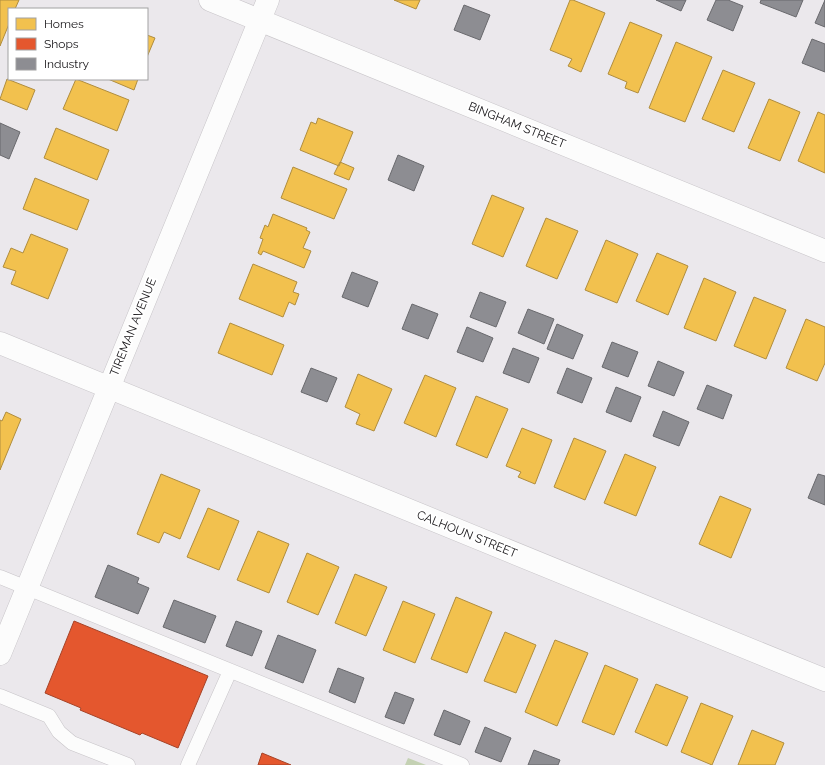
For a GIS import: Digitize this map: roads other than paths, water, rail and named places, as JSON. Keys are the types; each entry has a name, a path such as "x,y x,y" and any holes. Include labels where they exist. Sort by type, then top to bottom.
{"street":[{"name":"BINGHAM STREET","path":"210,0 825,251"},
{"name":"TIREMAN AVENUE","path":"0,654 268,0"},
{"name":"CALHOUN STREET","path":"0,343 825,680"}],"lane":[{"path":"0,577 462,765"},
{"path":"188,765 230,671"},
{"path":"0,696 49,716 59,732 72,743 128,765"}]}
